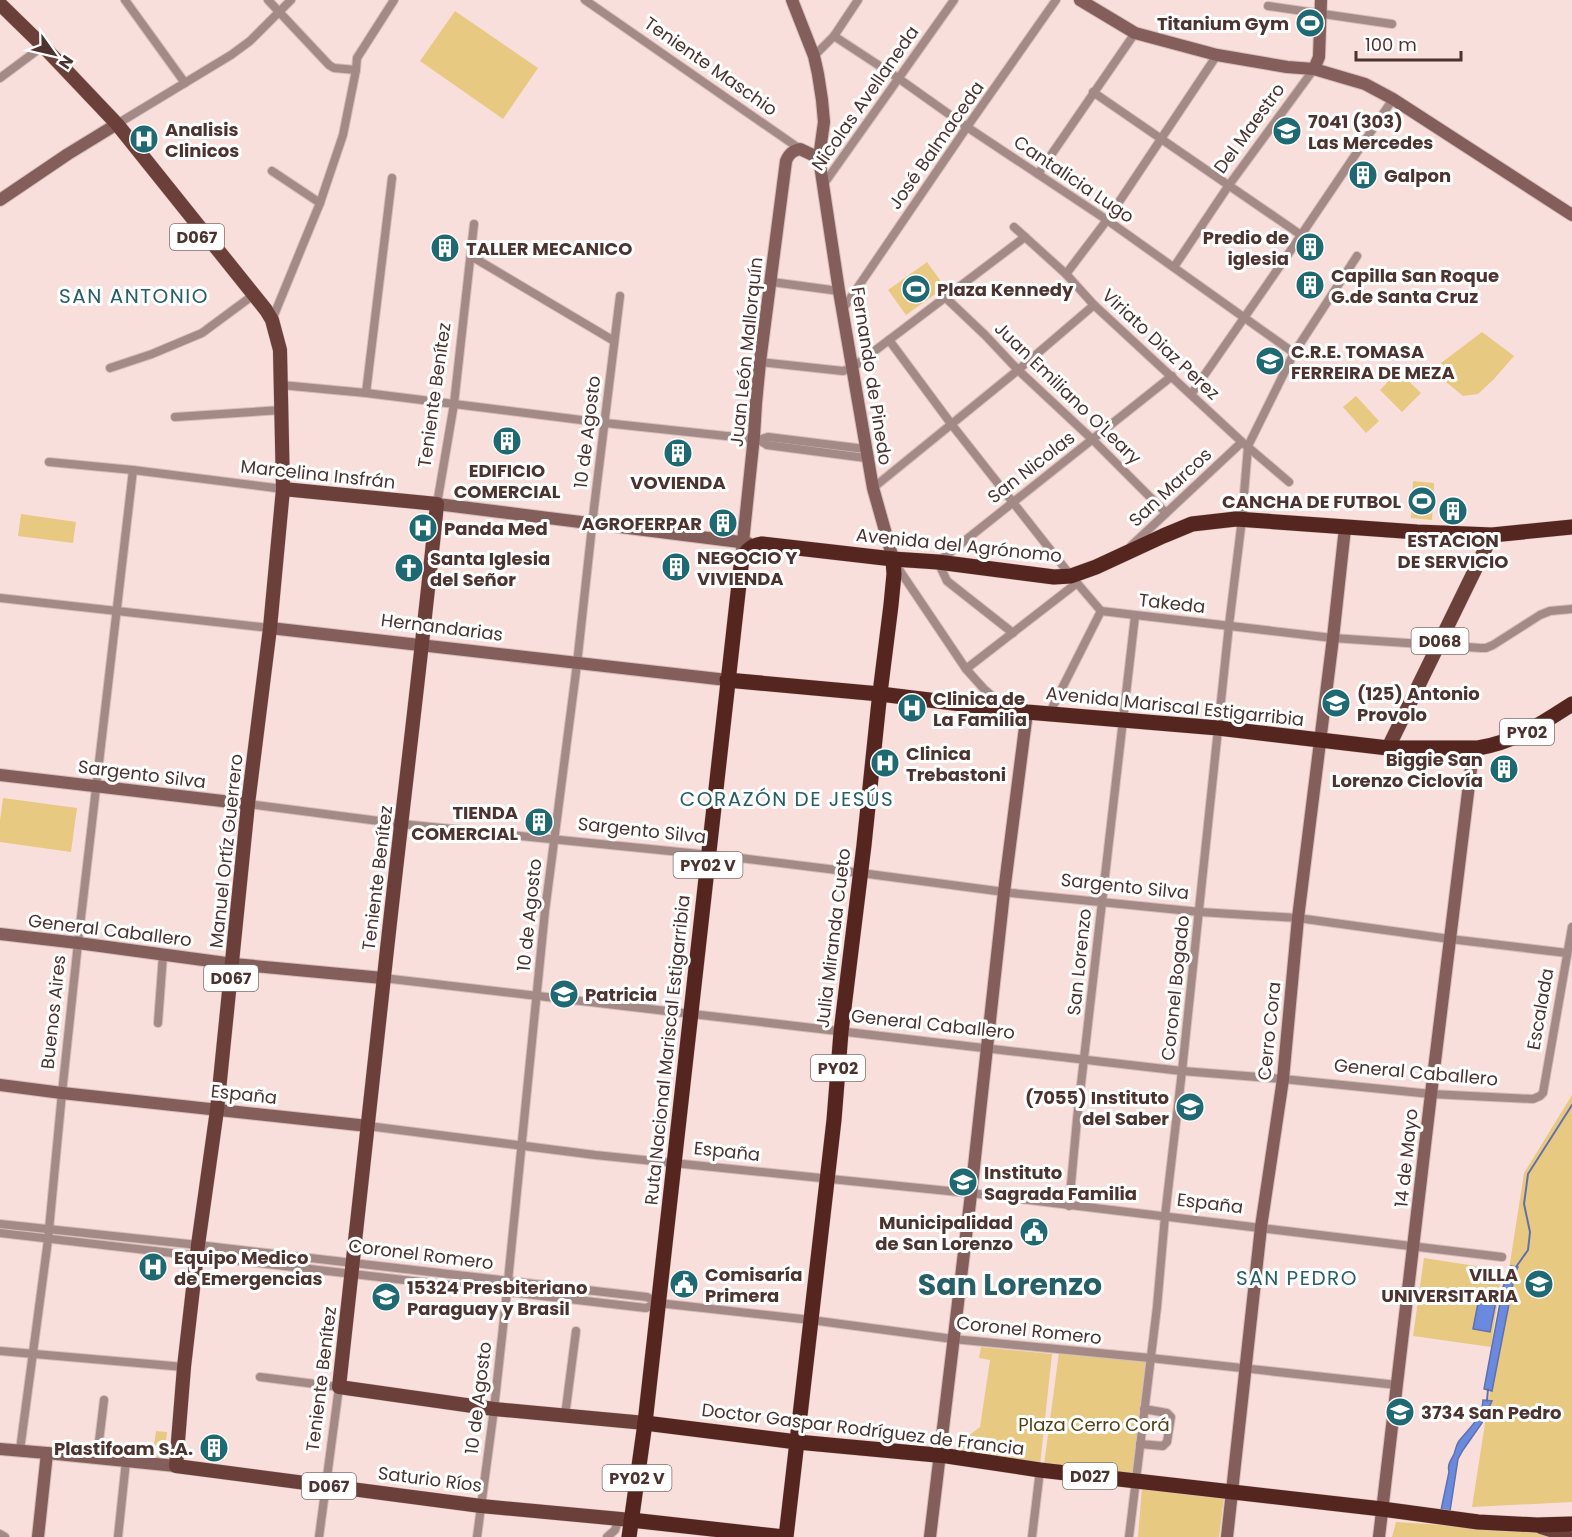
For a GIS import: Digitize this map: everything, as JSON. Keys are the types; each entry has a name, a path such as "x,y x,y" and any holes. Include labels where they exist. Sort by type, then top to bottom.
{"highway":[{"name":"Avenida del Agrónomo","path":"762,544 938,562 1074,580 1162,536 1192,524 1236,519 1345,528 1492,535 1572,527"},
{"path":"741,566 746,551 762,544"},
{"name":"Julia Miranda Cueto","path":"785,1537 828,1180 841,1032 891,605 893,559"},
{"name":"Ruta Nacional Mariscal Estigarribia","path":"625,1528 645,1423 741,566"},
{"name":"Hernandarias","path":"727,680 880,694"},
{"name":"Avenida Mariscal Estigarribia","path":"880,694 1033,712 1218,728 1392,748"},
{"name":"PY02","path":"1392,748 1478,748 1506,742 1522,735 1572,704"},
{"name":"Doctor Gaspar Rodríguez de Francia","path":"645,1423 1382,1509"},
{"name":"D027","path":"1382,1509 1506,1524 1572,1524"},
{"name":"Saturio Ríos","path":"625,1528 785,1537"}],"main road":[{"name":"D067","path":"0,4 113,127 272,320 280,350 283,489"},
{"name":"D067","path":"0,17 39,49"},
{"name":"D067","path":"113,127 248,299 280,350"},
{"name":"Marcelina Insfrán","path":"283,489 437,504"},
{"name":"Manuel Ortíz Guerrero","path":"176,1466 184,1367 217,1110 283,489"},
{"name":"Teniente Benítez","path":"339,1387 437,504"},
{"name":"D068","path":"1392,748 1442,646 1492,535"},
{"name":"Doctor Gaspar Rodríguez de Francia","path":"339,1387 494,1409 645,1423"},
{"name":"Saturio Ríos","path":"176,1466 481,1506 625,1528"},
{"path":"1537,1525 1566,1537"}],"street":[{"path":"125,0 185,83"},
{"path":"268,0 329,65 334,68 356,70"},
{"path":"0,200 231,55 250,41 291,0"},
{"path":"272,320 320,202 343,135 357,58 394,0"},
{"name":"Teniente Maschio","path":"585,0 800,149 819,158"},
{"name":"Fernando de Pinedo","path":"792,0 814,56 822,100 824,122 819,158 839,291 866,454 893,559 966,669 984,689 992,696 1033,712"},
{"path":"814,56 834,36 858,0"},
{"name":"Nicolas Avellaneda","path":"823,185 954,0"},
{"name":"José Balmaceda","path":"843,309 1056,0"},
{"path":"1080,0 1094,4 1135,33 1217,55 1287,67 1314,69 1365,84 1394,99 1572,215"},
{"name":"Del Maestro","path":"1174,267 1229,185 1314,69 1319,57 1321,0"},
{"path":"1268,6 1392,24"},
{"path":"1038,174 1135,33"},
{"name":"Cantalicia Lugo","path":"834,36 1107,220 1294,353"},
{"path":"0,78 39,49"},
{"path":"1066,274 1107,220 1217,55"},
{"path":"1093,92 1301,236"},
{"path":"1192,393 1394,99"},
{"name":"Juan León Mallorquín","path":"741,566 742,542 757,440 760,362 786,161 793,151 800,149"},
{"path":"272,171 320,202"},
{"path":"366,393 392,178"},
{"name":"Teniente Benítez","path":"437,504 453,404 474,224"},
{"name":"Viriato Diaz Perez","path":"1014,227 1066,274 1094,304 1289,482"},
{"path":"760,362 843,371 852,368 1025,237"},
{"path":"471,256 614,341"},
{"name":"Coronel Bogado","path":"1129,1537 1157,1307 1165,1216 1242,519 1245,444 1294,353 1357,256"},
{"path":"772,282 839,291"},
{"name":"10 de Agosto","path":"477,1537 507,1291 545,911 578,664 592,523 620,296"},
{"name":"Juan Emiliano O'Leary","path":"946,298 1166,513"},
{"path":"110,368 145,357 202,333 248,299"},
{"path":"873,488 952,425 1094,304"},
{"path":"889,340 952,425 1101,611 1033,712 1008,892 943,1456 936,1537"},
{"name":"San Nicolas","path":"938,562 1172,376"},
{"path":"281,386 366,393 757,440 766,445 866,454"},
{"path":"175,417 282,410"},
{"name":"San Marcos","path":"1121,556 1245,444"},
{"name":"Marcelina Insfrán","path":"49,462 283,489"},
{"name":"Buenos Aires","path":"20,1450 48,1240 78,943 134,470"},
{"name":"Marcelina Insfrán","path":"437,504 762,544"},
{"name":"Cerro Cora","path":"1227,1537 1261,1227 1283,1078 1298,918 1345,528"},
{"path":"938,562 947,581 1013,633"},
{"path":"966,669 1013,633 1074,580"},
{"name":"Hernandarias","path":"0,598 727,680"},
{"name":"Takeda","path":"1101,611 1333,638 1486,648 1540,615 1550,611 1572,609"},
{"name":"San Lorenzo","path":"1069,1206 1135,615"},
{"name":"14 de Mayo","path":"1379,1537 1471,768 1478,748"},
{"name":"Sargento Silva","path":"0,775 402,824 709,855 1102,903 1298,918 1567,953"},
{"name":"Escalada","path":"1540,1096 1572,927"},
{"name":"General Caballero","path":"0,934 233,964 537,995 691,1015 1182,1071 1283,1078 1431,1094 1533,1099 1540,1096"},
{"path":"158,1023 163,955"},
{"name":"España","path":"0,1085 368,1126 675,1164 975,1194 1502,1257"},
{"name":"Coronel Romero","path":"0,1224 353,1268 508,1281 647,1297 658,1304"},
{"name":"Coronel Romero","path":"0,1233 48,1240 198,1250"},
{"name":"Coronel Romero","path":"353,1268 507,1291 646,1308 658,1304 811,1320 957,1339 1397,1385"},
{"path":"565,1416 576,1331"},
{"path":"0,1351 184,1367"},
{"path":"260,1377 339,1387"},
{"name":"Teniente Benítez","path":"319,1537 339,1387"},
{"path":"97,1458 104,1400"},
{"path":"1140,1444 1163,1446 1171,1417 1167,1413 1144,1409"},
{"name":"Saturio Ríos","path":"0,1449 176,1466"},
{"path":"38,1537 47,1452"},
{"path":"930,1537 943,1456"},
{"path":"118,1537 126,1461"},
{"path":"1032,1537 1040,1470"},
{"path":"607,1537 625,1528"},
{"path":"0,1534 5,1537"}],"green space":[{"path":"455,11 538,68 503,119 420,61"},
{"name":"Plaza Kennedy","path":"927,262 945,287 906,315 888,290"},
{"path":"1482,332 1514,356 1478,394 1463,396 1439,376 1441,363"},
{"path":"1398,371 1421,393 1402,412 1380,390"},
{"path":"1356,396 1379,421 1366,433 1343,407"},
{"name":"CANCHA DE FUTBOL","path":"1413,481 1434,483 1432,520 1411,518"},
{"path":"21,514 76,522 73,543 18,536"},
{"path":"3,798 77,808 71,852 0,842"},
{"name":"VILLA UNIVERSITARIA","path":"1572,1095 1572,1502 1472,1507 1524,1173"},
{"path":"1424,1258 1502,1270 1491,1347 1413,1336"},
{"path":"981,1347 1052,1354 1040,1465 953,1455 955,1446 980,1427 990,1360 979,1358"},
{"name":"Plaza Cerro Corá","path":"1059,1352 1146,1361 1132,1476 1044,1465"},
{"path":"156,1431 167,1432 164,1461 152,1459"},
{"path":"1142,1487 1224,1498 1219,1537 1138,1537"},
{"path":"1396,1522 1537,1531 1555,1537 1392,1537"}],"water":[{"path":"1511,1266 1518,1267 1492,1391 1484,1389 1503,1287"},
{"path":"1479,1298 1496,1301 1490,1332 1473,1329"},
{"path":"1483,1400 1492,1401 1482,1423 1458,1459 1450,1511 1441,1510 1450,1463 1458,1443 1478,1418"}],"waterway":[{"path":"1516,1267 1528,1250 1530,1232 1524,1204 1528,1174 1572,1105"},
{"path":"1487,1401 1488,1389"}],"place":[{"name":"Titanium Gym","path":"1310,23"},
{"name":"7041 (303) Las Mercedes","path":"1287,131"},
{"name":"Analisis Clinicos","path":"144,139"},
{"name":"Galpon","path":"1363,175"},
{"name":"Predio de iglesia","path":"1310,247"},
{"name":"TALLER MECANICO","path":"445,248"},
{"name":"Capilla San Roque G.de Santa Cruz","path":"1310,285"},
{"name":"Plaza Kennedy","path":"916,289"},
{"name":"C.R.E. TOMASA FERREIRA DE MEZA","path":"1270,361"},
{"name":"EDIFICIO COMERCIAL","path":"507,441"},
{"name":"VOVIENDA","path":"678,453"},
{"name":"CANCHA DE FUTBOL","path":"1422,501"},
{"name":"ESTACION DE SERVICIO","path":"1453,511"},
{"name":"AGROFERPAR","path":"723,523"},
{"name":"Panda Med","path":"423,528"},
{"name":"NEGOCIO Y VIVIENDA","path":"676,567"},
{"name":"Santa Iglesia del Señor","path":"409,568"},
{"name":"(125) Antonio Provolo","path":"1336,703"},
{"name":"Clinica de La Familia","path":"912,708"},
{"name":"Clinica Trebastoni","path":"885,763"},
{"name":"Biggie San Lorenzo Ciclovía","path":"1504,769"},
{"name":"TIENDA COMERCIAL","path":"539,822"},
{"name":"Patricia","path":"564,994"},
{"name":"(7055) Instituto del Saber","path":"1190,1107"},
{"name":"Instituto Sagrada Familia","path":"963,1182"},
{"name":"Municipalidad de San Lorenzo","path":"1034,1232"},
{"name":"Equipo Medico de Emergencias","path":"153,1267"},
{"name":"Comisaría Primera","path":"684,1284"},
{"name":"VILLA UNIVERSITARIA","path":"1539,1284"},
{"name":"15324 Presbiteriano Paraguay y Brasil","path":"386,1297"},
{"name":"3734 San Pedro","path":"1400,1412"},
{"name":"Plastifoam S.A.","path":"214,1448"}],"district":[{"name":"SAN ANTONIO","path":"134,296"},
{"name":"CORAZÓN DE JESÚS","path":"787,799"},
{"name":"SAN PEDRO","path":"1297,1278"},
{"name":"San Lorenzo","path":"1010,1284"}]}
